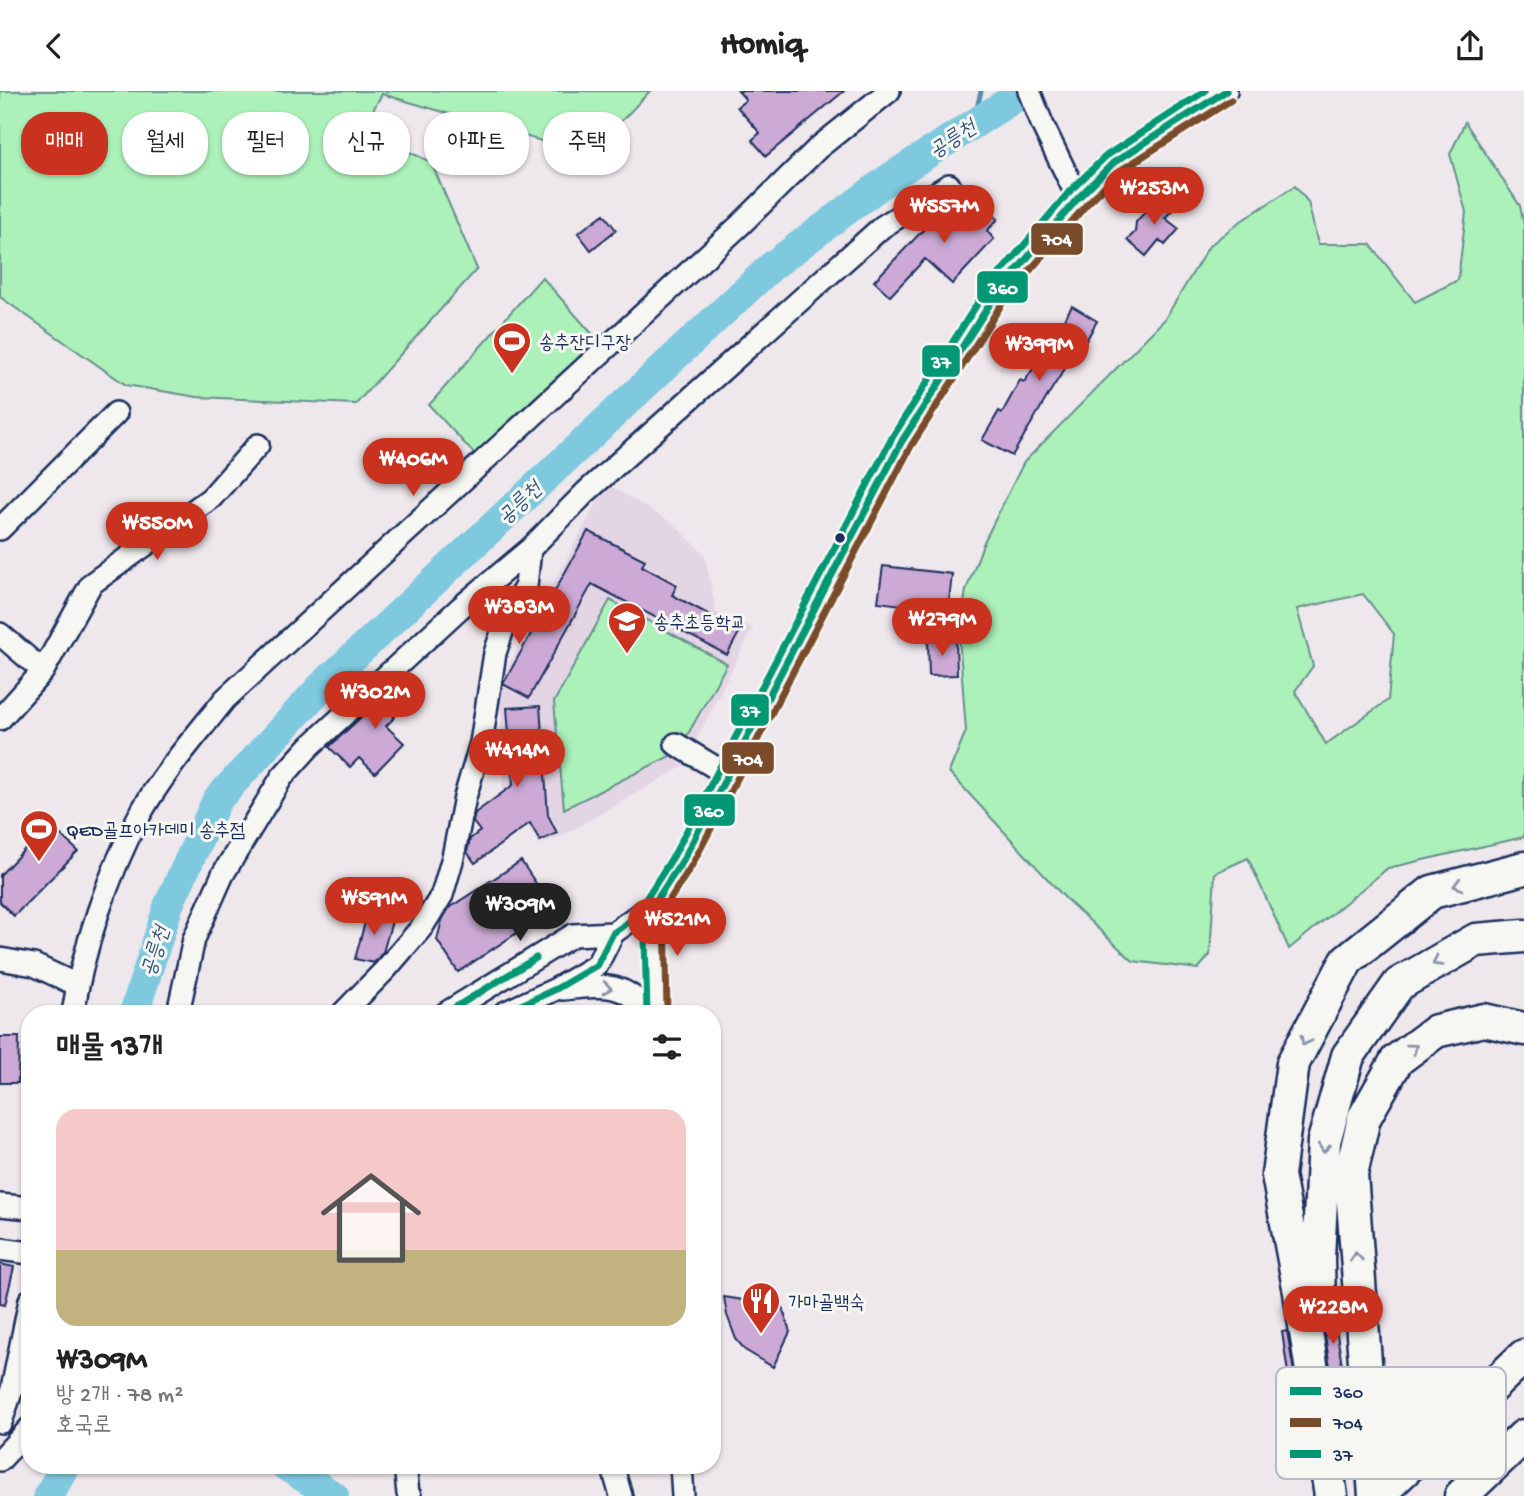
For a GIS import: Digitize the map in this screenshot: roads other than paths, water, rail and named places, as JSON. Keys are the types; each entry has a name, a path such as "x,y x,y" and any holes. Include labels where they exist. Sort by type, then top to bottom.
{"highway":[{"path":"1311,1367 1278,1175 1293,1063 1347,960 1432,892 1524,868"},
{"path":"1321,1367 1318,1258 1324,1141 1348,1056 1399,984 1476,940 1524,936"},
{"path":"1366,1367 1351,1174 1364,1118 1397,1060 1436,1031 1484,1020 1524,1029"},
{"path":"1506,1373 1524,1356"},
{"path":"1506,1453 1524,1436"},
{"path":"1376,1496 1394,1479"},
{"path":"1461,1496 1479,1479"}],"street":[{"path":"74,1005 77,985 104,896 139,815 173,764 225,699 729,235 818,148 890,91"},
{"path":"1029,91 1078,198"},
{"path":"521,1005 597,965 613,933 654,904 683,860 902,441 995,296 1078,198 1113,163 1226,91"},
{"path":"180,1005 194,939 234,853 282,776 309,747 461,607 530,549 586,492 882,227 949,185"},
{"path":"0,529 116,413"},
{"path":"0,719 43,671 91,584 211,498 258,445"},
{"path":"351,1005 422,927 442,895 481,743 495,653 507,617 526,586 530,549"},
{"path":"0,634 43,671"},
{"path":"676,744 728,775"},
{"path":"654,904 657,1005"},
{"path":"459,1005 573,935 613,933"},
{"path":"0,959 34,965 77,985"},
{"path":"556,989 611,986 628,994 642,1005"},
{"path":"0,1205 21,1207"},
{"path":"0,1249 21,1252"},
{"path":"0,1422 12,1389 21,1344"},
{"path":"0,1422 21,1400"},
{"path":"0,1460 21,1438"},
{"path":"406,1474 410,1496"},
{"path":"615,1474 621,1496"},
{"path":"682,1474 683,1496"}],"waterway":[{"path":"973,125 981,91"},
{"name":"공릉천","path":"137,1005 169,904 217,800 321,687 772,266 891,177 1025,91"},
{"name":"공릉천","path":"48,1496 61,1474"},
{"path":"299,1474 334,1496"}],"place":[{"name":"송추잔디구장","path":"512,375"},
{"name":"송추초등학교","path":"627,655"},
{"name":"QED골프아카데미 송추점","path":"39,863"},
{"name":"가마골백숙","path":"761,1335"}]}
